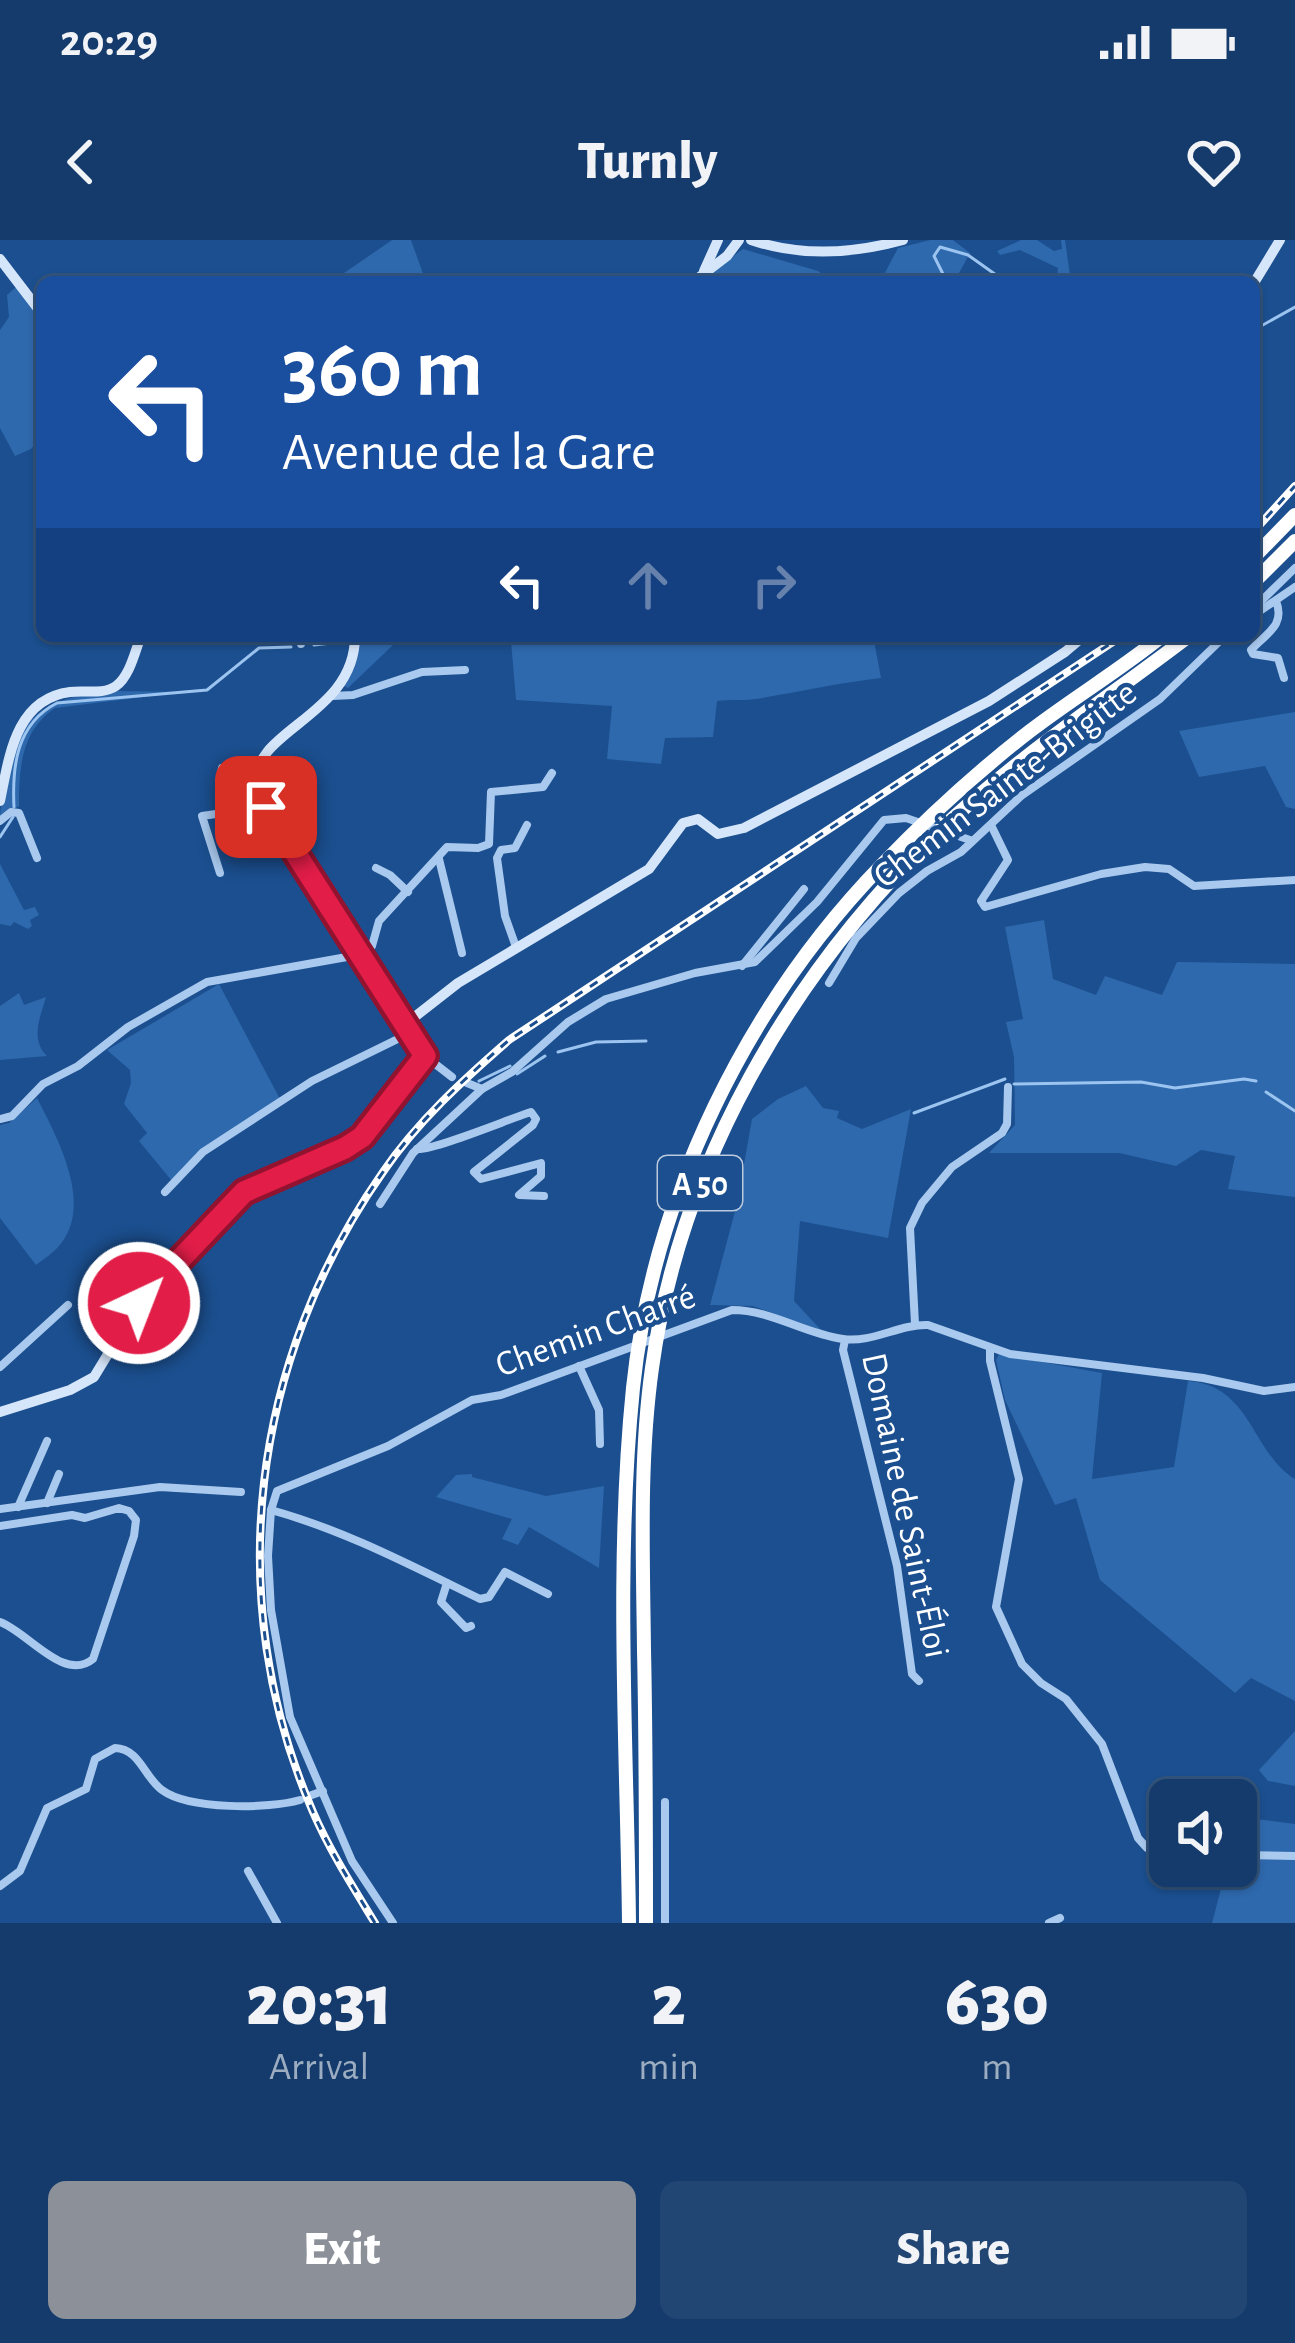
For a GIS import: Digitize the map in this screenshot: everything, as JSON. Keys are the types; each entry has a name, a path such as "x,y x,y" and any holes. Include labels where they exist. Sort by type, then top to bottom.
{"highway":[{"path":"1260,551 1295,515"},
{"path":"1260,575 1295,541"},
{"name":"A 50","path":"629,1923 626,1521 633,1387 652,1284 700,1141 740,1055 771,1004 824,931 879,868 1002,754 1154,642"},
{"name":"A 50","path":"646,1923 646,1436 660,1324 696,1191 723,1130 790,1009 841,938 891,881 978,797 1181,642"}],"street":[{"path":"718,240 718,258"},
{"path":"700,276 739,240"},
{"path":"751,240 788,250 903,240"},
{"path":"1258,276 1280,240"},
{"path":"0,259 36,306"},
{"path":"1260,606 1295,568"},
{"path":"1260,609 1294,589"},
{"path":"1260,641 1277,624 1280,610 1276,602"},
{"path":"0,801 11,746 30,712 65,693 116,686 139,642"},
{"path":"355,642 349,673 333,696 264,753 256,778 266,807 406,1030 425,1056 452,1077"},
{"path":"166,1192 203,1153 312,1081 406,1030 458,982 649,869 682,823 698,819 708,827 744,827 989,701 1075,642"},
{"name":"Chemin Sainte-Brigitte","path":"829,983 856,938 880,910 927,871 962,852 1021,796 1160,699 1219,642"},
{"path":"1259,642 1251,650 1278,658 1284,678"},
{"path":"333,696 353,695 422,672 465,670"},
{"path":"222,768 219,782 227,812"},
{"path":"0,1119 12,1116 43,1084 78,1066 128,1027 207,982 360,957 372,946 377,924 450,846 489,844 493,790 543,787 552,772"},
{"path":"220,873 201,818 266,807"},
{"path":"0,821 13,812 21,816 38,858"},
{"name":"Chemin Sainte-Brigitte","path":"380,1204 417,1149 482,1089 512,1072 568,1022 606,1000 694,973 755,962 818,902 876,827 894,816 970,840"},
{"path":"516,946 505,916 497,858 501,850 514,848 527,825"},
{"path":"991,825 1008,860 981,901 985,908 1101,874 1145,867 1169,869 1194,886 1295,880"},
{"path":"439,859 461,953"},
{"path":"376,868 408,892"},
{"path":"741,967 804,889"},
{"path":"0,1412 70,1390 94,1377 139,1303 244,1192 356,1142 425,1056"},
{"path":"467,1083 482,1089"},
{"path":"915,1324 910,1228 922,1203 952,1166 1002,1133 1009,1087"},
{"path":"417,1149 430,1149 531,1112 536,1119 532,1125 474,1172 481,1179 541,1163 542,1176 519,1196 544,1196"},
{"path":"0,1367 68,1305"},
{"name":"Chemin Charré","path":"271,1510 277,1491 388,1446 472,1400 501,1395 689,1323 740,1310 845,1340"},
{"path":"845,1340 915,1324 940,1327 990,1350 1067,1364 1203,1378 1264,1391 1295,1387"},
{"name":"Domaine de Saint-Éloi","path":"845,1340 842,1350 888,1526 913,1674 919,1681"},
{"path":"990,1350 1019,1478 996,1599 1001,1620 1022,1664 1066,1699 1102,1744 1138,1838 1149,1848"},
{"path":"579,1366 599,1410 600,1444"},
{"path":"16,1523 16,1507 47,1441"},
{"path":"47,1503 59,1474"},
{"path":"0,1509 160,1487 241,1492"},
{"path":"0,1526 72,1515 86,1518 119,1508 134,1516 136,1526 88,1664 76,1666 48,1655 22,1630 0,1622"},
{"path":"393,1923 352,1861 290,1717 271,1610 271,1510 306,1520 484,1599 505,1572 548,1594"},
{"path":"447,1583 441,1603 466,1628 471,1626"},
{"path":"0,1886 20,1871 47,1808 86,1789 95,1760 116,1748 131,1752 165,1793 186,1799 272,1808 323,1791"},
{"path":"664,1802 665,1923"},
{"path":"1257,1855 1295,1856"},
{"path":"248,1871 277,1923"},
{"path":"1049,1923 1060,1918"}],"shaded area":[{"path":"392,240 411,240 424,276 340,276"},
{"path":"953,240 970,253 957,276 883,276 898,248"},
{"path":"1021,240 1037,240 1054,251 1062,249 1061,240 1065,240 1070,276 1057,276 1058,268 1020,250 1000,255 997,251"},
{"path":"743,249 825,276 706,276"},
{"path":"16,287 36,314 36,443 15,456 0,428 0,330 9,317 7,295"},
{"path":"357,642 411,642 393,645 348,688 344,686"},
{"path":"511,642 877,642 881,678 717,701 713,737 665,738 661,764 607,759 612,706 516,700"},
{"path":"113,691 184,692 55,708 29,739 21,764 19,806 0,818 14,756 29,723 54,704"},
{"path":"1295,712 1295,809 1286,807 1265,766 1199,777 1179,731"},
{"path":"0,864 24,910 35,907 39,915 30,920 28,929 14,922 0,924"},
{"path":"1044,920 1053,979 1096,995 1105,976 1162,995 1177,962 1295,964 1295,1197 1228,1189 1235,1156 1201,1150 1176,1166 1119,1153 989,1153 1015,1125 1014,1057 1006,1022 1023,1019 1005,927"},
{"path":"219,984 280,1099 206,1148 172,1181 139,1141 147,1133 124,1104 130,1070 107,1050"},
{"path":"19,993 24,1005 46,997 38,1035 47,1056 0,1060 0,1006"},
{"path":"806,1086 823,1108 839,1111 837,1118 862,1129 911,1109 888,1238 800,1221 794,1301 822,1331 753,1306 710,1305 737,1204 752,1119"},
{"path":"37,1098 69,1172 74,1211 59,1246 36,1265 0,1218 0,1125 9,1123"},
{"path":"999,1354 1102,1373 1092,1479 1174,1467 1188,1381 1209,1385 1238,1407 1269,1453 1295,1479 1295,1701 1251,1678 1235,1693 1100,1580 1076,1498 1055,1505 1005,1400 996,1360"},
{"path":"472,1474 546,1496 604,1486 599,1568 529,1527 518,1545 502,1539 512,1519 436,1497 456,1475"},
{"path":"1295,1731 1295,1786 1268,1781 1259,1770"},
{"path":"1257,1819 1295,1824 1295,1923 1212,1923 1221,1887 1257,1887"}],"waterway":[{"path":"944,276 934,256 940,247 968,255 998,276"},
{"path":"1260,327 1295,307"},
{"path":"314,645 340,642"},
{"path":"14,807 19,748 33,722 57,703 207,690 259,648 291,647"},
{"path":"0,837 13,817"},
{"path":"558,1052 596,1042 646,1041"},
{"path":"517,1074 545,1056"},
{"path":"479,1081 510,1066"},
{"path":"914,1113 1005,1079"},
{"path":"1014,1084 1141,1082 1175,1088 1256,1081"},
{"path":"1266,1092 1295,1111"}],"railway":[{"path":"1260,524 1295,486"},
{"path":"375,1923 313,1812 284,1731 267,1649 260,1565 264,1483 279,1401 303,1321 338,1245 411,1136 509,1040 1113,642"}],"route":[{"path":"139,1303 244,1192 362,1137 425,1056 266,807"}]}
